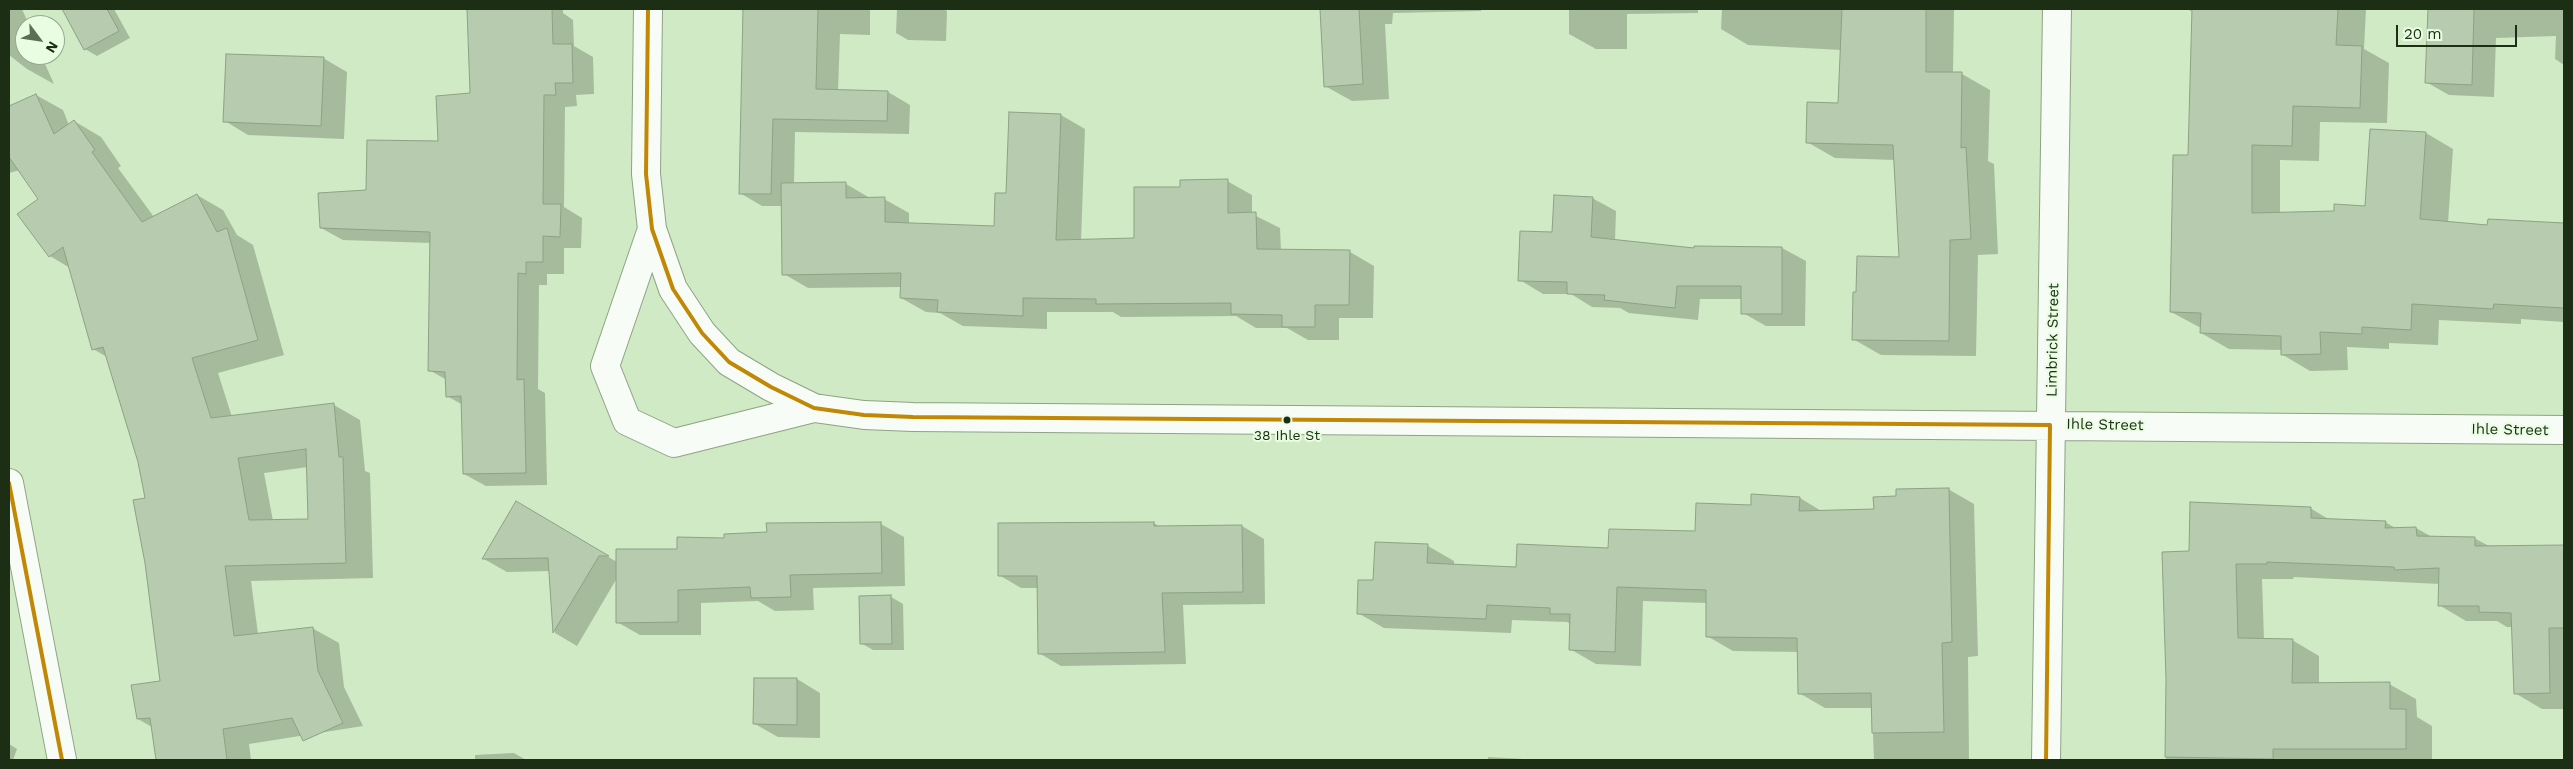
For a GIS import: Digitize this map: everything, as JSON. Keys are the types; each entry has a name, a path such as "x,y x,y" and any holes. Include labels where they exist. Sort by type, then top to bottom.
{"street":[{"path":"648,9 646,174 652,229 605,366 627,420 674,443 814,408"},
{"name":"Limbrick Street","path":"2046,760 2057,9"},
{"name":"Ihle Street","path":"652,229 673,290 702,333 729,362 771,387 814,408 864,415 913,417 2564,430"},
{"path":"9,483 62,760"}],"building":[{"path":"62,9 107,9 119,31 84,50"},
{"path":"467,9 552,9 553,44 572,44 573,83 555,83 556,95 544,95 543,204 561,204 560,237 543,236 543,262 526,262 526,274 518,273 517,380 524,379 526,473 463,474 461,396 446,397 445,372 428,371 430,232 320,228 318,193 366,190 367,140 438,141 436,96 470,93"},
{"path":"743,9 818,9 816,89 888,91 887,121 773,119 771,194 739,194"},
{"path":"1320,9 1359,9 1363,84 1324,87"},
{"path":"1842,9 1926,9 1926,72 1962,72 1961,148 1966,147 1971,239 1950,240 1949,341 1852,340 1853,292 1856,292 1857,256 1899,257 1893,145 1806,143 1807,102 1838,103"},
{"path":"2192,9 2338,9 2336,45 2362,46 2360,108 2293,106 2292,146 2252,145 2252,213 2334,211 2334,204 2365,206 2370,129 2426,132 2420,219 2487,225 2488,219 2564,223 2564,308 2494,304 2493,309 2412,304 2411,330 2362,327 2362,334 2320,332 2321,354 2281,355 2281,336 2200,333 2201,313 2170,312 2173,155 2188,155"},
{"path":"2428,9 2474,9 2472,85 2425,83"},
{"path":"226,54 324,57 321,126 223,122"},
{"path":"36,94 54,134 74,120 95,150 92,152 142,222 197,194 217,232 227,228 258,340 192,358 211,418 334,403 339,457 343,457 346,563 225,566 234,636 313,627 318,671 343,723 303,741 292,718 223,729 227,760 156,760 150,718 137,719 131,685 160,681 145,563 133,500 145,498 138,462 103,347 92,350 63,247 49,257 17,214 38,199 9,157 9,106","holes":["306,449 308,519 249,520 238,458"]},
{"path":"1009,112 1061,114 1056,240 1134,238 1134,187 1180,187 1180,180 1228,179 1228,213 1256,212 1257,249 1350,250 1349,305 1315,305 1315,327 1282,327 1282,315 1231,314 1231,303 1096,304 1096,299 1023,298 1023,316 937,312 938,300 900,298 901,273 782,275 781,183 846,182 846,198 885,197 885,222 994,226 995,193 1006,193"},
{"path":"1554,195 1593,197 1591,237 1694,248 1694,246 1782,247 1782,314 1741,314 1741,286 1677,286 1675,308 1604,300 1605,295 1567,294 1567,282 1518,281 1520,231 1552,232"},
{"path":"1949,488 1952,642 1942,643 1944,732 1872,733 1871,693 1798,694 1797,638 1706,637 1706,590 1617,587 1615,652 1569,650 1570,614 1550,614 1550,608 1487,605 1486,619 1357,614 1358,580 1373,580 1375,542 1428,544 1427,563 1516,567 1517,544 1608,548 1609,529 1695,531 1696,503 1751,505 1751,494 1800,497 1799,511 1874,509 1873,497 1896,496 1896,489"},
{"path":"516,501 609,556 599,556 553,633 548,558 482,559"},
{"path":"2190,502 2311,507 2311,518 2386,521 2385,528 2416,527 2417,536 2475,537 2475,546 2564,545 2564,628 2549,628 2550,693 2514,694 2511,613 2479,612 2479,606 2438,606 2439,568 2395,570 2394,567 2267,562 2267,564 2236,564 2238,638 2293,639 2292,683 2390,682 2390,709 2406,709 2406,749 2273,749 2273,759 2165,757 2166,680 2162,552 2189,551"},
{"path":"881,522 882,573 790,575 791,597 751,598 750,587 678,590 678,622 616,623 616,549 677,549 677,537 724,538 724,534 767,532 766,523"},
{"path":"1154,522 1154,526 1242,525 1243,592 1162,593 1165,652 1038,654 1037,576 998,576 998,523"},
{"path":"891,595 892,644 860,644 859,596"},
{"path":"754,678 797,678 797,725 753,724"}],"transit line":[{"path":"648,9 646,174 652,229 673,289 702,333 729,362 771,387 814,408 864,415 913,417 2050,425 2046,760"},
{"path":"9,483 62,760"}],"place":[{"name":"38 Ihle St","path":"1287,420"}]}
